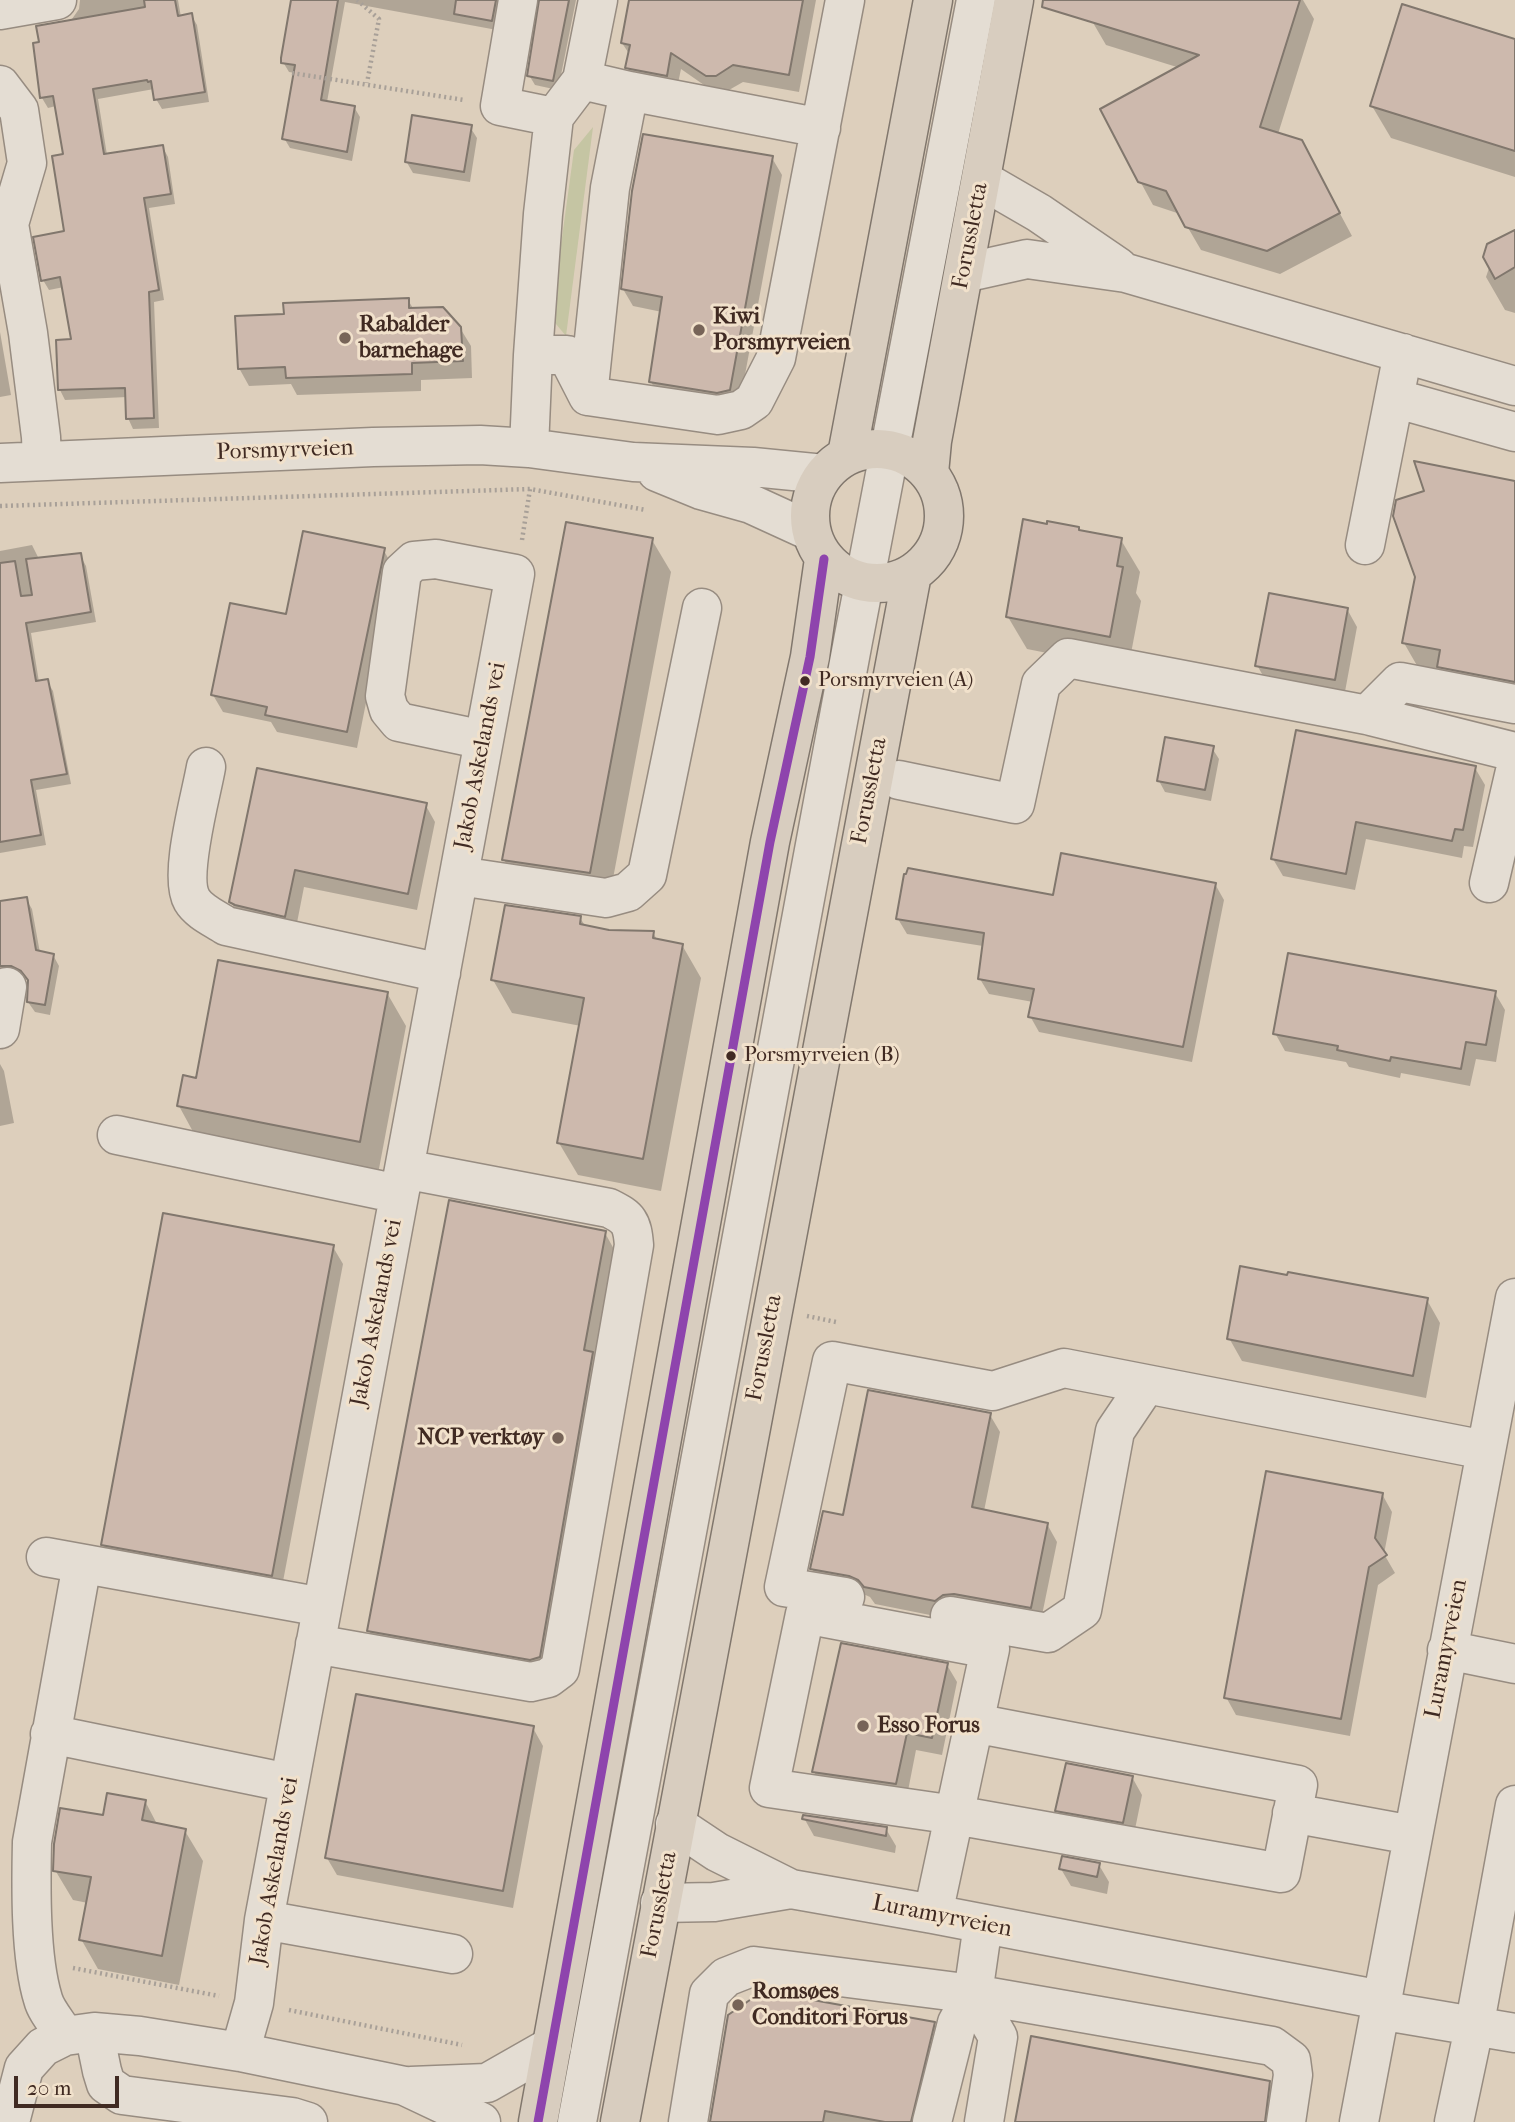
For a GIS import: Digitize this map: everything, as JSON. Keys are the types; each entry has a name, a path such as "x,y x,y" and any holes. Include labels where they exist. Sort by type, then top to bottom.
{"main road":[{"path":"538,2122 770,842 810,657 817,545 810,500 835,464 933,0"},
{"name":"Forussletta","path":"929,473 932,441 1014,0"},
{"path":"817,545 842,575 865,583 889,583 912,574 933,554 943,528 942,499 929,473 911,458 889,450 868,449 835,464"},
{"name":"Forussletta","path":"620,2122 912,574"}],"street":[{"path":"0,10 57,0"},
{"path":"518,0 499,106 554,117"},
{"path":"529,448 543,214 554,117 582,80 598,0"},
{"path":"588,396 718,415 741,410 754,401 776,358 845,0"},
{"path":"577,2122 889,450 976,0"},
{"path":"582,80 821,128"},
{"path":"0,85 19,110 27,163 9,225 28,332 42,461"},
{"path":"588,396 610,188 629,91"},
{"path":"982,180 1039,213 1126,273"},
{"path":"964,273 1027,258 1126,273 1515,386"},
{"path":"1365,545 1403,353"},
{"path":"533,355 567,355 588,396"},
{"path":"1394,398 1515,432"},
{"name":"Porsmyrveien","path":"0,463 480,445 529,448 633,462 753,467 835,464"},
{"name":"Porsmyrveien","path":"633,462 701,490 751,504 817,545"},
{"path":"484,740 399,722 389,710 385,696 402,572 414,561 436,559 515,574"},
{"name":"Jakob Askelands vei","path":"240,2052 254,2003 264,1920 289,1783 515,574"},
{"path":"459,876 606,898 628,892 647,875 702,608"},
{"path":"899,780 1015,804 1041,684 1068,657 1367,715 1515,752"},
{"path":"1367,715 1400,682 1515,704"},
{"path":"206,767 186,877 192,900 203,911 226,926 441,972"},
{"path":"1489,883 1515,771"},
{"path":"0,1029 7,987"},
{"path":"117,1135 402,1182 609,1208 625,1216 633,1227 634,1245 560,1669 548,1678 531,1682 316,1644"},
{"name":"Luramyrveien","path":"1359,2122 1515,1298"},
{"path":"1146,1385 1115,1432 1083,1610 1048,1633 784,1587 832,1361 993,1391 1064,1368 1485,1450"},
{"path":"300,2064 300,2120 122,2095 106,2084 102,2071 80,2034 43,2000 36,1961 31,1881 32,1842 50,1734 64,1561 323,1606"},
{"path":"933,1914 955,1815 974,1723 990,1649 805,1614 769,1788 955,1815 1281,1873 1298,1785 974,1723"},
{"path":"1447,1650 1515,1664"},
{"path":"50,1734 289,1783"},
{"path":"1454,2122 1515,1805"},
{"path":"1292,1813 1412,1835"},
{"name":"Luramyrveien","path":"675,1824 717,1852 791,1889 933,1914 1380,2005"},
{"name":"Luramyrveien","path":"660,1903 714,1902 791,1889"},
{"path":"264,1920 453,1954"},
{"path":"933,2122 957,2023 973,1994 983,1924"},
{"path":"688,2122 709,1994 726,1977 754,1966 973,1994 1272,2046 1291,2060 1293,2075 1286,2122"},
{"path":"973,1994 998,2037 984,2122"},
{"path":"1380,2005 1474,2028 1515,2033"},
{"path":"10,2122 24,2068 43,2047 80,2034 140,2036 240,2052 405,2086 481,2122"},
{"path":"405,2086 487,2083 552,2046"}],"path":[{"path":"357,0 379,19 367,83"},
{"path":"292,73 499,106"},
{"path":"515,574 530,489"},
{"path":"0,506 530,489 654,512"}],"green space":[{"path":"593,127 566,336 551,318 574,150"}],"building":[{"path":"144,0 175,0 178,16 192,13 205,92 154,100 151,81 147,80 93,89 104,154 163,145 171,194 144,198 159,290 149,292 154,418 126,419 125,388 58,390 56,340 71,339 60,277 41,281 33,237 64,231 52,156 63,154 53,96 40,98 33,43 39,42 36,26 145,7"},
{"path":"291,0 338,0 321,100 355,106 347,152 282,139 295,65 281,63"},
{"path":"456,0 496,0 492,21 454,14"},
{"path":"539,0 569,0 553,81 527,76"},
{"path":"629,0 803,0 789,75 733,65 716,76 706,76 671,53 667,76 625,68 630,45 621,43"},
{"path":"1043,0 1300,0 1260,127 1302,140 1340,213 1267,251 1185,227 1166,191 1138,182 1100,109 1199,55 1042,7"},
{"path":"1402,4 1515,39 1515,151 1370,106"},
{"path":"412,115 472,125 464,172 405,162"},
{"path":"643,134 773,156 730,390 717,393 649,382 662,297 621,289 632,191"},
{"path":"1515,230 1515,267 1495,279 1483,257 1487,244"},
{"path":"409,298 409,308 443,307 461,327 463,361 412,363 412,374 286,378 285,367 238,369 235,316 284,314 283,303"},
{"path":"1414,461 1515,481 1515,682 1437,667 1440,650 1402,643 1415,577 1393,516 1396,500 1424,491"},
{"path":"1023,519 1079,527 1079,530 1122,538 1117,566 1123,567 1110,637 1006,617"},
{"path":"566,522 653,538 590,873 502,860"},
{"path":"303,531 385,548 347,732 265,715 267,707 211,695 230,603 286,614"},
{"path":"81,553 91,612 26,623 36,681 48,679 67,774 31,780 41,835 0,842 0,563 15,561 21,596 32,595 26,559"},
{"path":"1269,593 1348,608 1335,680 1255,666"},
{"path":"1296,730 1476,766 1463,830 1455,829 1452,841 1356,822 1346,874 1271,859"},
{"path":"1165,737 1214,746 1205,790 1157,781"},
{"path":"257,768 427,803 408,894 295,870 285,917 229,902"},
{"path":"1061,853 1216,883 1183,1047 1028,1017 1034,989 978,979 984,933 896,919 904,874 908,868 1053,895"},
{"path":"27,897 36,950 54,954 45,1005 27,1002 28,980 21,971 11,966 0,966 0,901"},
{"path":"505,905 581,916 580,924 609,930 654,931 653,938 683,944 643,1159 557,1143 584,998 491,980"},
{"path":"1288,953 1496,991 1486,1045 1466,1042 1461,1069 1391,1057 1390,1061 1337,1050 1338,1046 1273,1034"},
{"path":"218,960 388,992 360,1142 177,1106 183,1075 196,1078"},
{"path":"449,1200 606,1231 584,1350 593,1352 540,1657 530,1660 367,1631"},
{"path":"163,1213 334,1245 272,1576 101,1545"},
{"path":"1240,1266 1287,1275 1288,1272 1428,1298 1413,1376 1227,1339"},
{"path":"868,1390 991,1413 972,1507 1048,1523 1031,1608 954,1594 943,1595 935,1601 864,1587 849,1576 810,1569 823,1511 843,1515"},
{"path":"1266,1471 1383,1493 1375,1538 1387,1555 1369,1567 1341,1719 1224,1698"},
{"path":"841,1643 948,1663 932,1738 907,1733 896,1784 812,1772"},
{"path":"356,1694 534,1726 503,1891 325,1858"},
{"path":"1066,1763 1133,1776 1123,1823 1055,1811"},
{"path":"107,1793 146,1800 142,1820 186,1829 162,1956 79,1940 91,1877 53,1871 60,1808 103,1815"},
{"path":"803,1815 887,1827 886,1836 802,1819"},
{"path":"1062,1856 1100,1863 1097,1877 1059,1869"},
{"path":"763,1991 935,2022 911,2122 885,2122 825,2111 823,2122 710,2122 728,2015"},
{"path":"1031,2036 1270,2081 1265,2122 1015,2122"}],"transit line":[{"path":"538,2122 770,842 810,657 824,559"}],"place":[{"name":"Kiwi Porsmyrveien","path":"699,330"},
{"name":"Rabalder barnehage","path":"345,338"},
{"name":"Porsmyrveien (A)","path":"805,681"},
{"name":"Porsmyrveien (B)","path":"731,1056"},
{"name":"NCP verktøy","path":"558,1438"},
{"name":"Esso Forus","path":"863,1726"},
{"name":"Romsøes Conditori Forus","path":"738,2005"}]}
